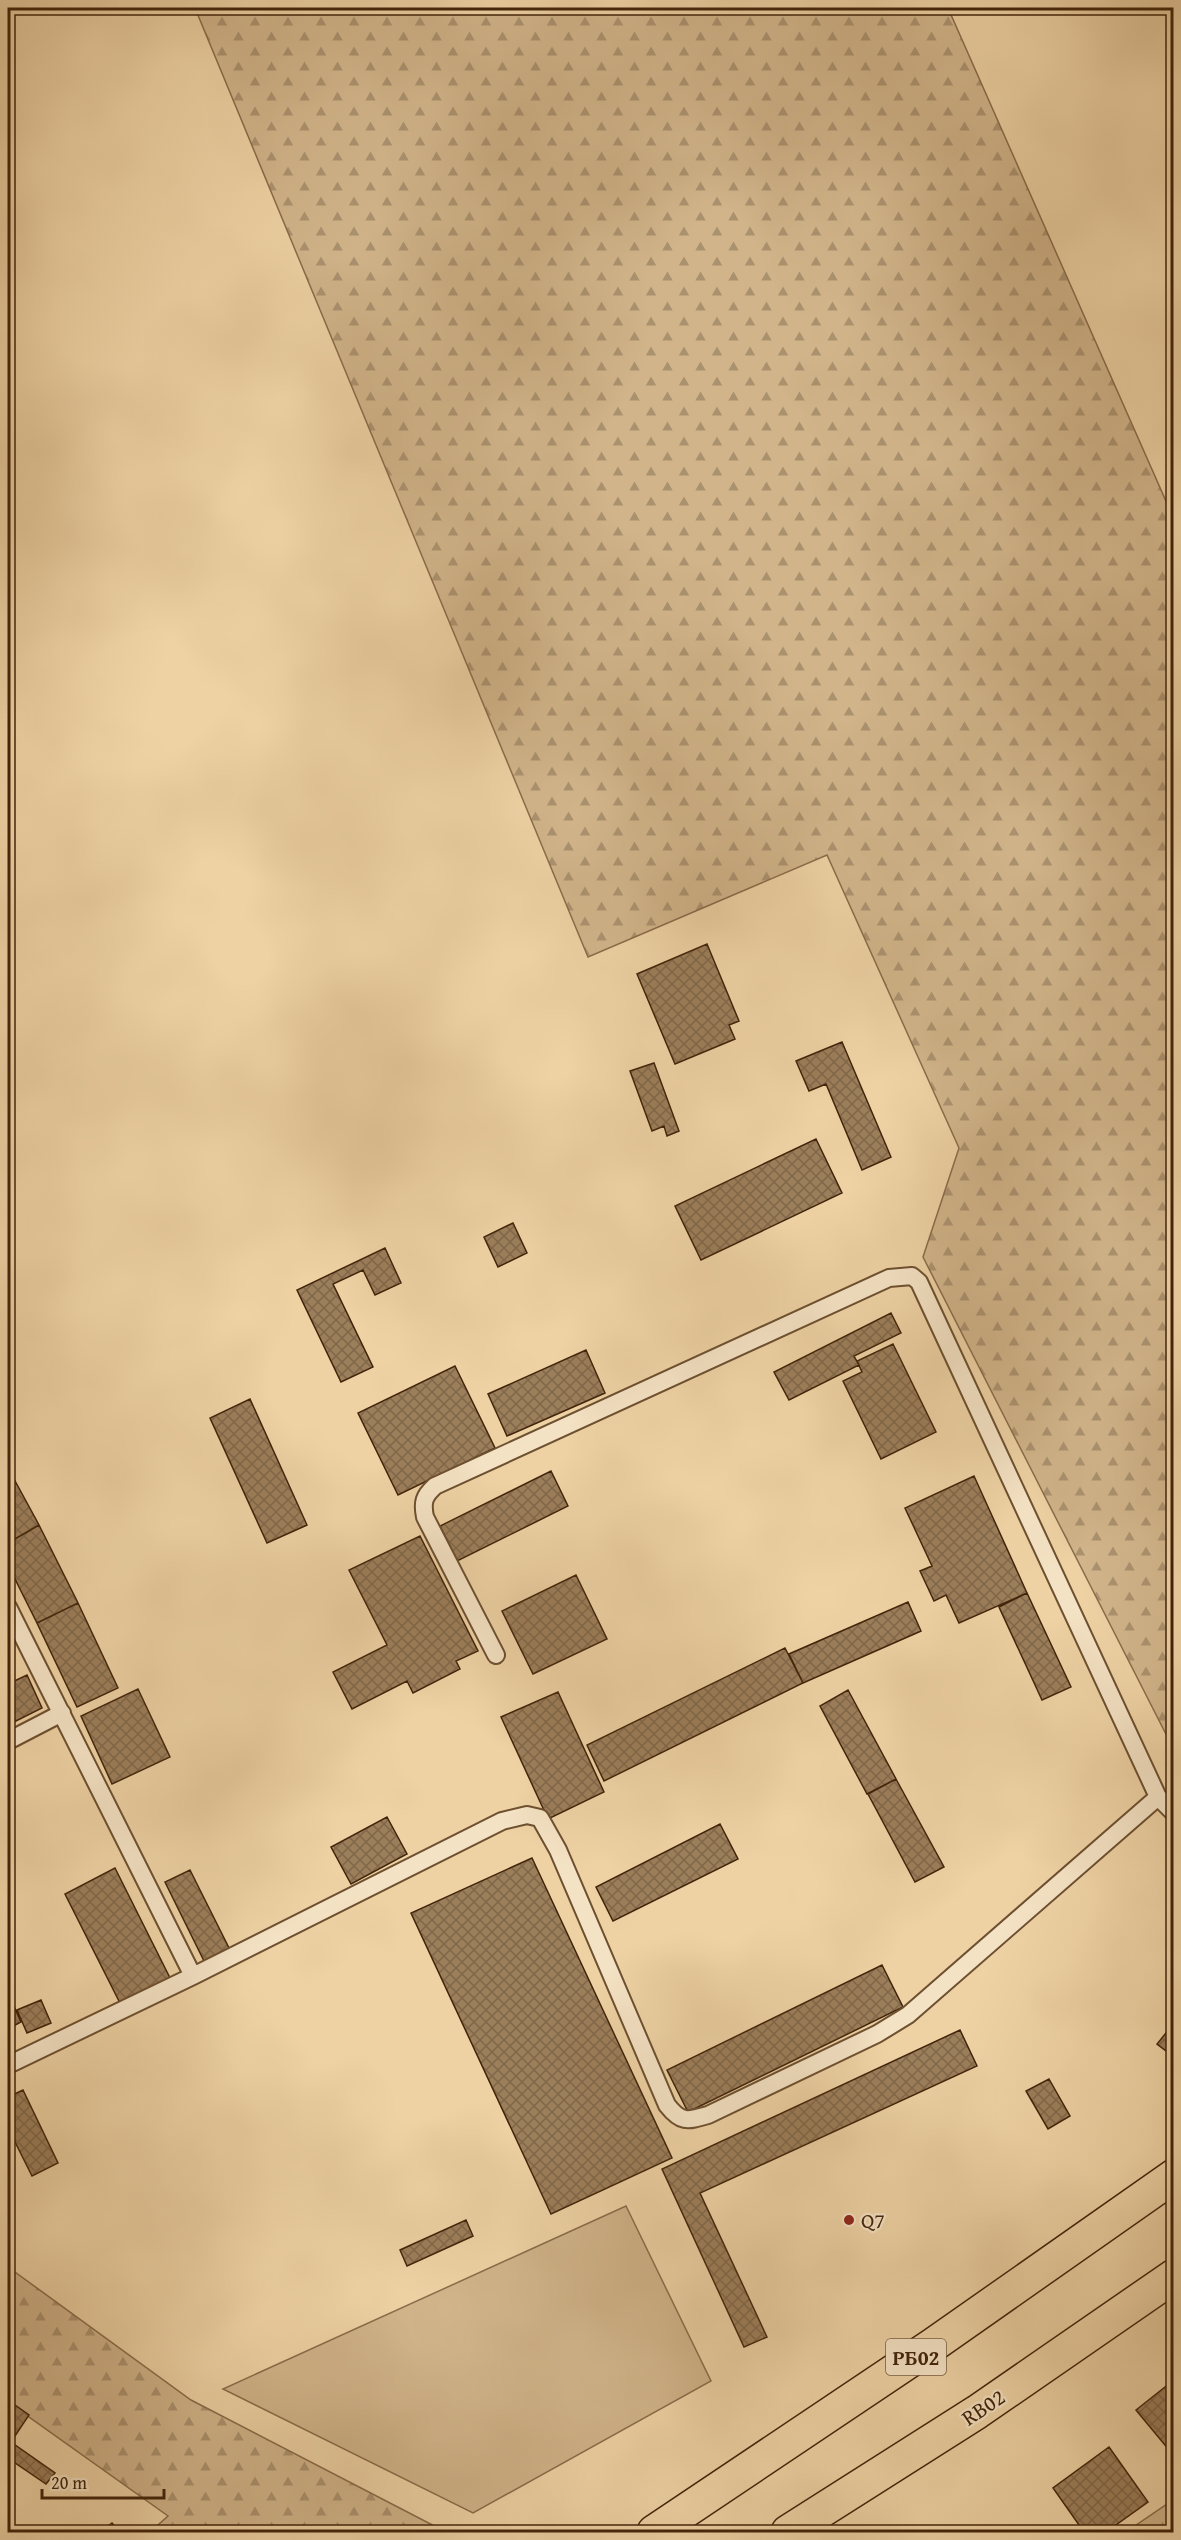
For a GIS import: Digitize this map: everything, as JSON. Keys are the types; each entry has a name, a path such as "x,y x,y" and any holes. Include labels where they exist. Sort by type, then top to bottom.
{"highway":[{"name":"РБ02","path":"654,2532 933,2345 1173,2176"},
{"name":"RB02","path":"788,2532 977,2412 1173,2276"}],"lane":[{"path":"496,1655 425,1517 423,1505 426,1494 435,1486 890,1278 912,1276 919,1282 1158,1797 1173,1813"},
{"path":"8,1607 194,1976"},
{"path":"8,1741 62,1713"},
{"path":"8,2065 194,1976 501,1821 527,1815 540,1818 558,1850 667,2105 676,2117 688,2120 708,2115 729,2105 877,2034 908,2015 1158,1797"}],"green space":[{"path":"195,8 948,8 1173,517 1173,1748 923,1257 959,1148 827,855 588,957"},
{"path":"626,2206 711,2381 473,2513 223,2389"},
{"path":"8,2267 191,2400 446,2532 150,2532 168,2516 8,2402"},
{"path":"1173,2500 1173,2532 1126,2532"}],"building":[{"path":"707,944 739,1021 729,1025 735,1039 675,1064 637,974"},
{"path":"842,1042 891,1157 862,1170 826,1084 809,1091 796,1061"},
{"path":"654,1063 679,1131 667,1136 664,1126 652,1131 630,1071"},
{"path":"816,1139 842,1193 701,1260 675,1206"},
{"path":"513,1223 527,1253 498,1267 484,1237"},
{"path":"385,1248 401,1283 375,1295 363,1270 333,1284 373,1367 341,1382 297,1290"},
{"path":"891,1313 901,1333 854,1356 859,1365 789,1400 774,1372"},
{"path":"893,1344 936,1432 881,1459 843,1381 862,1372 857,1361"},
{"path":"586,1350 605,1393 507,1436 488,1394"},
{"path":"455,1366 495,1448 398,1495 358,1413"},
{"path":"250,1399 307,1525 267,1543 210,1418"},
{"path":"8,1468 39,1525 8,1543"},
{"path":"551,1471 568,1506 457,1561 440,1526"},
{"path":"974,1476 1027,1593 959,1623 946,1595 934,1601 920,1571 932,1566 905,1508"},
{"path":"39,1525 78,1603 37,1623 8,1565 8,1543"},
{"path":"420,1536 478,1651 456,1661 460,1669 413,1693 407,1681 352,1709 333,1672 387,1645 349,1570"},
{"path":"576,1575 607,1639 533,1674 502,1611"},
{"path":"1027,1593 1071,1687 1042,1700 999,1607"},
{"path":"908,1602 921,1631 803,1683 789,1654"},
{"path":"78,1603 118,1688 77,1707 37,1623"},
{"path":"785,1648 803,1683 604,1781 587,1745"},
{"path":"27,1675 42,1708 8,1725 8,1684"},
{"path":"138,1689 170,1757 112,1784 81,1716"},
{"path":"848,1690 896,1779 867,1794 820,1706"},
{"path":"558,1692 604,1792 548,1819 501,1717"},
{"path":"896,1779 944,1867 915,1882 868,1794"},
{"path":"387,1817 407,1854 351,1884 331,1847"},
{"path":"720,1824 738,1859 613,1921 596,1887"},
{"path":"532,1858 672,2158 551,2214 411,1913"},
{"path":"115,1868 172,1982 122,2007 65,1894"},
{"path":"190,1870 230,1950 205,1963 165,1882"},
{"path":"882,1965 903,2007 688,2112 667,2070"},
{"path":"8,1993 21,2022 8,2029"},
{"path":"41,2000 51,2023 27,2033 17,2010"},
{"path":"1174,2023 1174,2057 1157,2044"},
{"path":"960,2030 977,2066 700,2193 767,2337 744,2347 662,2169"},
{"path":"1049,2079 1070,2116 1048,2129 1026,2091"},
{"path":"23,2090 58,2163 32,2176 13,2138 8,2140 8,2097"},
{"path":"466,2220 473,2236 407,2266 400,2250"},
{"path":"1170,2383 1174,2388 1174,2456 1136,2410"},
{"path":"8,2400 29,2415 11,2442 55,2473 46,2484 8,2458"},
{"path":"1109,2447 1148,2502 1106,2532 1084,2532 1053,2488"},
{"path":"112,2523 120,2532 100,2532"}],"place":[{"name":"Q7","path":"849,2220"}]}
